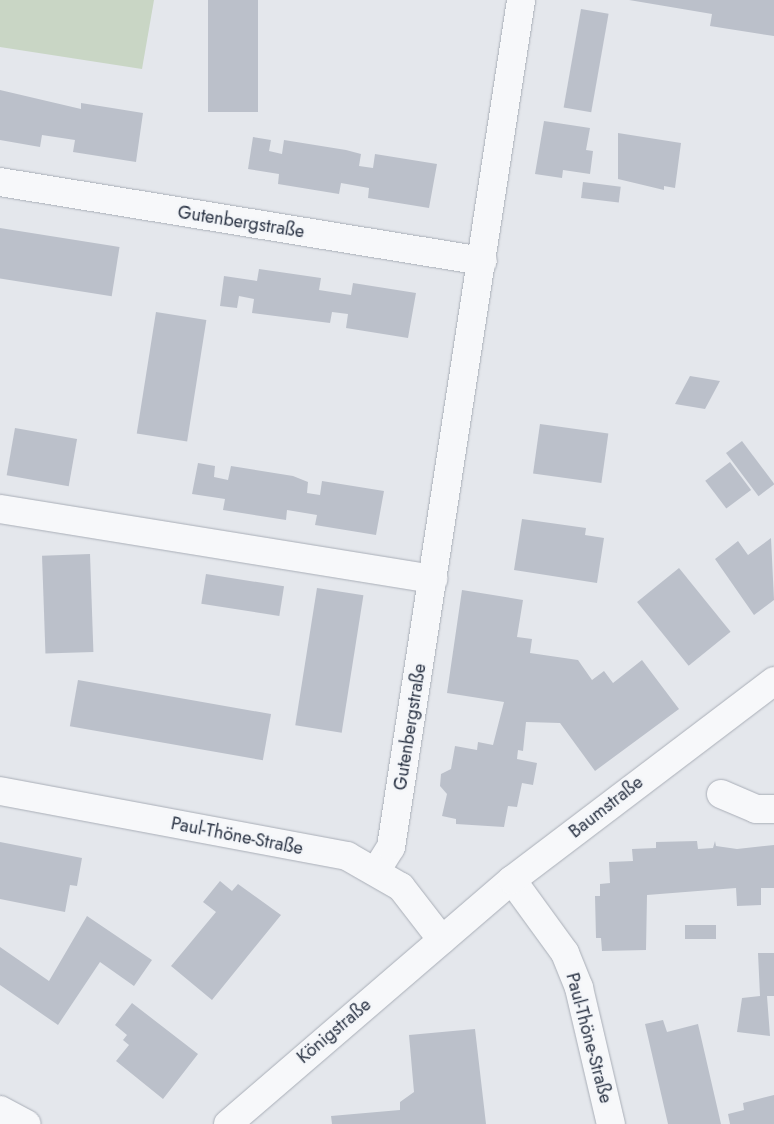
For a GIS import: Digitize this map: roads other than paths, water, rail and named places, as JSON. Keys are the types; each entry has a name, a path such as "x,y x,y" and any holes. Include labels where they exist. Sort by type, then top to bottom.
{"street":[{"name":"Gutenbergstraße","path":"376,870 391,847 522,0"},
{"name":"Gutenbergstraße","path":"0,182 483,261"},
{"path":"0,509 433,579"},
{"name":"Baumstraße","path":"442,940 512,880 774,681"},
{"name":"Paul-Thöne-Straße","path":"0,791 347,856 376,870 401,887 442,940"},
{"path":"721,794 756,809 774,808"},
{"name":"Paul-Thöne-Straße","path":"512,880 565,953 579,988 611,1124"},
{"name":"Königstraße","path":"228,1124 264,1090 442,940"},
{"path":"260,1124 264,1090"},
{"path":"0,1110 26,1124"}]}
